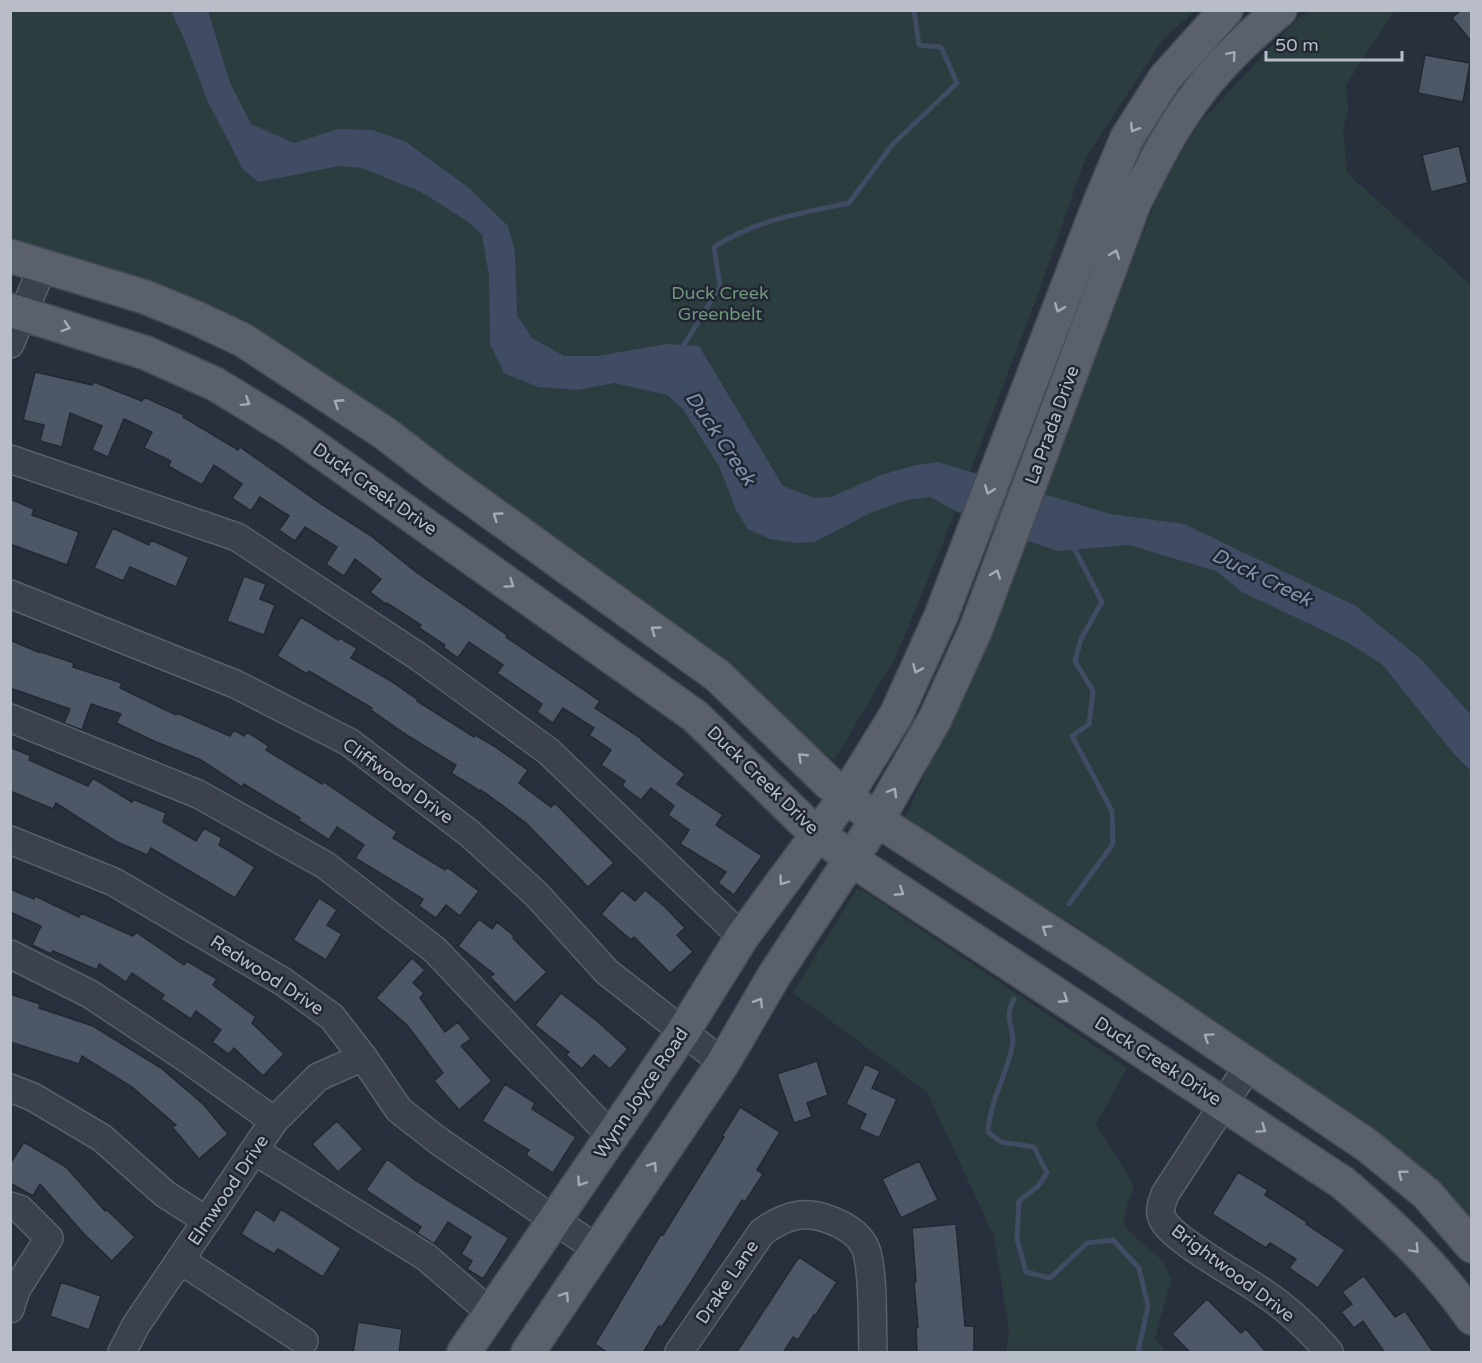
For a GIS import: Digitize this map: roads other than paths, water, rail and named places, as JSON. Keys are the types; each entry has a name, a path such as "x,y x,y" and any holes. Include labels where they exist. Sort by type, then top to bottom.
{"main road":[{"name":"La Prada Drive","path":"819,834 846,796 896,715 941,616 1100,202 1127,138 1165,78 1226,10"},
{"name":"La Prada Drive","path":"852,860 935,719 976,629 1135,201 1164,144 1193,99 1245,40 1280,10"},
{"path":"10,256 145,297 243,340 386,434 718,675 830,784 877,820 1098,963 1368,1146 1427,1194 1472,1246"},
{"name":"Duck Creek Drive","path":"17,312 146,353 215,384 292,431 695,716 763,783 819,834 852,860 1343,1184 1393,1226 1449,1285 1472,1318"},
{"name":"Wynn Joyce Road","path":"464,1353 682,1032 742,937 819,834"},
{"path":"528,1353 723,1063 775,974 852,860"}],"street":[{"path":"10,344 17,312 43,266"},
{"path":"10,459 237,537 419,657 548,751 742,937"},
{"name":"Cliffwood Drive","path":"10,594 235,684 349,742 469,833 536,894 607,972 723,1063"},
{"path":"10,718 198,794 325,865 435,950 611,1136"},
{"name":"Redwood Drive","path":"10,840 114,882 282,981 332,1017 399,1110 440,1142 597,1249"},
{"path":"10,954 90,994 189,1059 274,1121"},
{"name":"Elmwood Drive","path":"122,1353 136,1325 274,1121 318,1077 363,1057"},
{"name":"Brightwood Drive","path":"1249,1065 1165,1194 1160,1208 1163,1220 1175,1234 1267,1295 1317,1338 1329,1353"},
{"path":"10,1088 33,1097 102,1138 165,1194 207,1221"},
{"path":"255,1151 426,1257 491,1313"},
{"path":"10,1206 20,1209 49,1238 16,1290 10,1309"},
{"name":"Drake Lane","path":"679,1353 762,1232 779,1220 798,1214 818,1216 840,1223 854,1233 865,1246 870,1266 873,1353"},
{"path":"180,1260 304,1341"}],"water":[{"name":"Duck Creek","path":"171,11 208,11 230,83 251,124 294,143 338,129 373,130 406,142 469,188 508,226 515,252 517,315 532,338 564,356 597,356 667,344 699,346 783,486 815,498 831,497 881,475 916,465 938,462 1110,514 1184,524 1356,606 1422,660 1471,715 1471,771 1453,753 1382,664 1347,642 1242,592 1216,571 1129,545 1058,551 988,528 930,497 906,500 870,513 815,542 797,543 770,539 748,529 737,512 719,466 682,408 667,395 614,383 577,390 538,387 504,373 490,344 489,276 482,235 467,221 421,192 362,168 339,166 258,182 243,169 208,102"}],"waterway":[{"path":"681,350 720,286 714,247 762,224 849,203 892,145 957,83 941,47 919,45 914,10"},
{"path":"1069,904 1113,844 1112,811 1072,736 1089,724 1093,691 1075,661 1081,639 1102,602 1072,544"},
{"path":"1014,999 1009,1013 1013,1035 1012,1048 992,1110 988,1132 1001,1142 1034,1147 1047,1173 1038,1186 1019,1201 1017,1239 1026,1272 1050,1278 1087,1243 1113,1240 1139,1268 1148,1306 1138,1352"}],"park label":[{"name":"Duck Creek Greenbelt","path":"720,303"}]}
